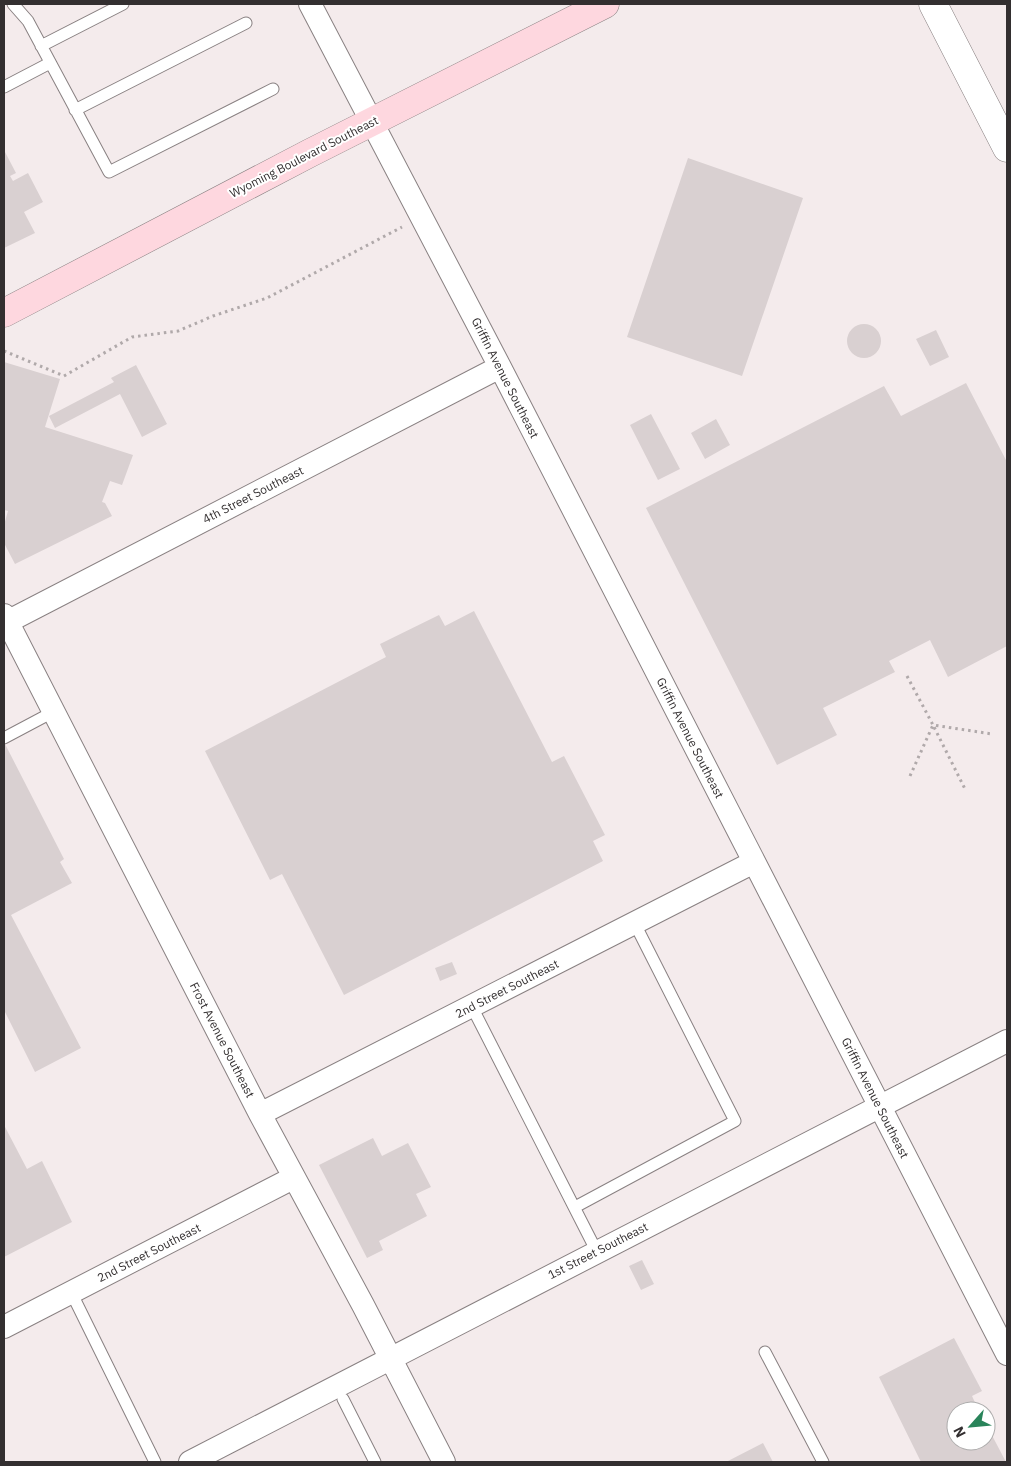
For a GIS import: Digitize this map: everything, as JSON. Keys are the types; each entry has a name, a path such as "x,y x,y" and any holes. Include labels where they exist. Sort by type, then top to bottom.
{"main road":[{"name":"Wyoming Boulevard Southeast","path":"4,313 605,4"}],"street":[{"name":"Griffin Avenue Southeast","path":"310,4 500,367 1007,1354"},
{"path":"934,4 1007,148"},
{"name":"4th Street Southeast","path":"5,619 500,367"},
{"name":"Frost Avenue Southeast","path":"5,619 293,1178 391,1359 444,1462"},
{"name":"2nd Street Southeast","path":"260,1114 754,862"},
{"name":"1st Street Southeast","path":"190,1462 1007,1041"},
{"name":"2nd Street Southeast","path":"4,1327 293,1178"}],"lane":[{"path":"13,4 28,21 109,172 273,89"},
{"path":"41,46 123,4"},
{"path":"75,110 246,24"},
{"path":"4,87 50,63"},
{"path":"4,738 53,712"},
{"path":"574,1207 735,1121 635,924"},
{"path":"472,1007 597,1252"},
{"path":"71,1292 155,1462"},
{"path":"765,1352 823,1462"},
{"path":"343,1399 375,1462"}],"path":[{"path":"4,351 64,376 132,337 178,331 213,316 267,298 406,225"},
{"path":"907,676 965,789"},
{"path":"933,726 992,734"},
{"path":"910,776 933,726"}],"building":[{"path":"4,153 16,173 10,176 13,181 28,173 43,202 24,212 35,233 4,248"},
{"path":"688,158 803,198 742,376 627,337"},
{"path":"864,324 871,325 876,329 880,334 880,348 876,353 871,357 864,358 857,357 852,353 848,348 847,341 848,334 852,329 857,325"},
{"path":"936,330 949,357 930,366 916,339"},
{"path":"4,362 60,379 45,427 133,455 122,485 110,481 102,502 105,503 112,516 15,564 4,543 4,525 8,511 4,510"},
{"path":"136,365 167,424 142,437 120,394 55,428 49,416 114,382 111,378"},
{"path":"966,383 1007,462 1007,646 948,677 930,640 889,661 895,672 823,708 837,735 777,765 646,508 884,386 901,416"},
{"path":"651,414 680,469 658,480 630,425"},
{"path":"716,419 730,445 705,459 691,433"},
{"path":"474,611 552,762 564,756 605,835 593,841 603,861 344,995 282,874 270,880 205,751 386,657 380,644 439,615 445,626"},
{"path":"4,742 64,859 60,862 72,883 11,915 81,1048 35,1072 4,1010"},
{"path":"452,962 457,974 440,981 435,968"},
{"path":"4,1125 27,1169 42,1161 72,1222 4,1257"},
{"path":"373,1138 382,1156 408,1143 431,1187 416,1194 427,1216 379,1241 383,1250 367,1258 319,1165"},
{"path":"642,1260 654,1284 641,1290 629,1266"},
{"path":"954,1338 982,1391 972,1396 974,1401 946,1401 946,1451 996,1451 996,1443 1006,1462 921,1462 879,1377"},
{"path":"763,1443 773,1462 726,1462"}]}
